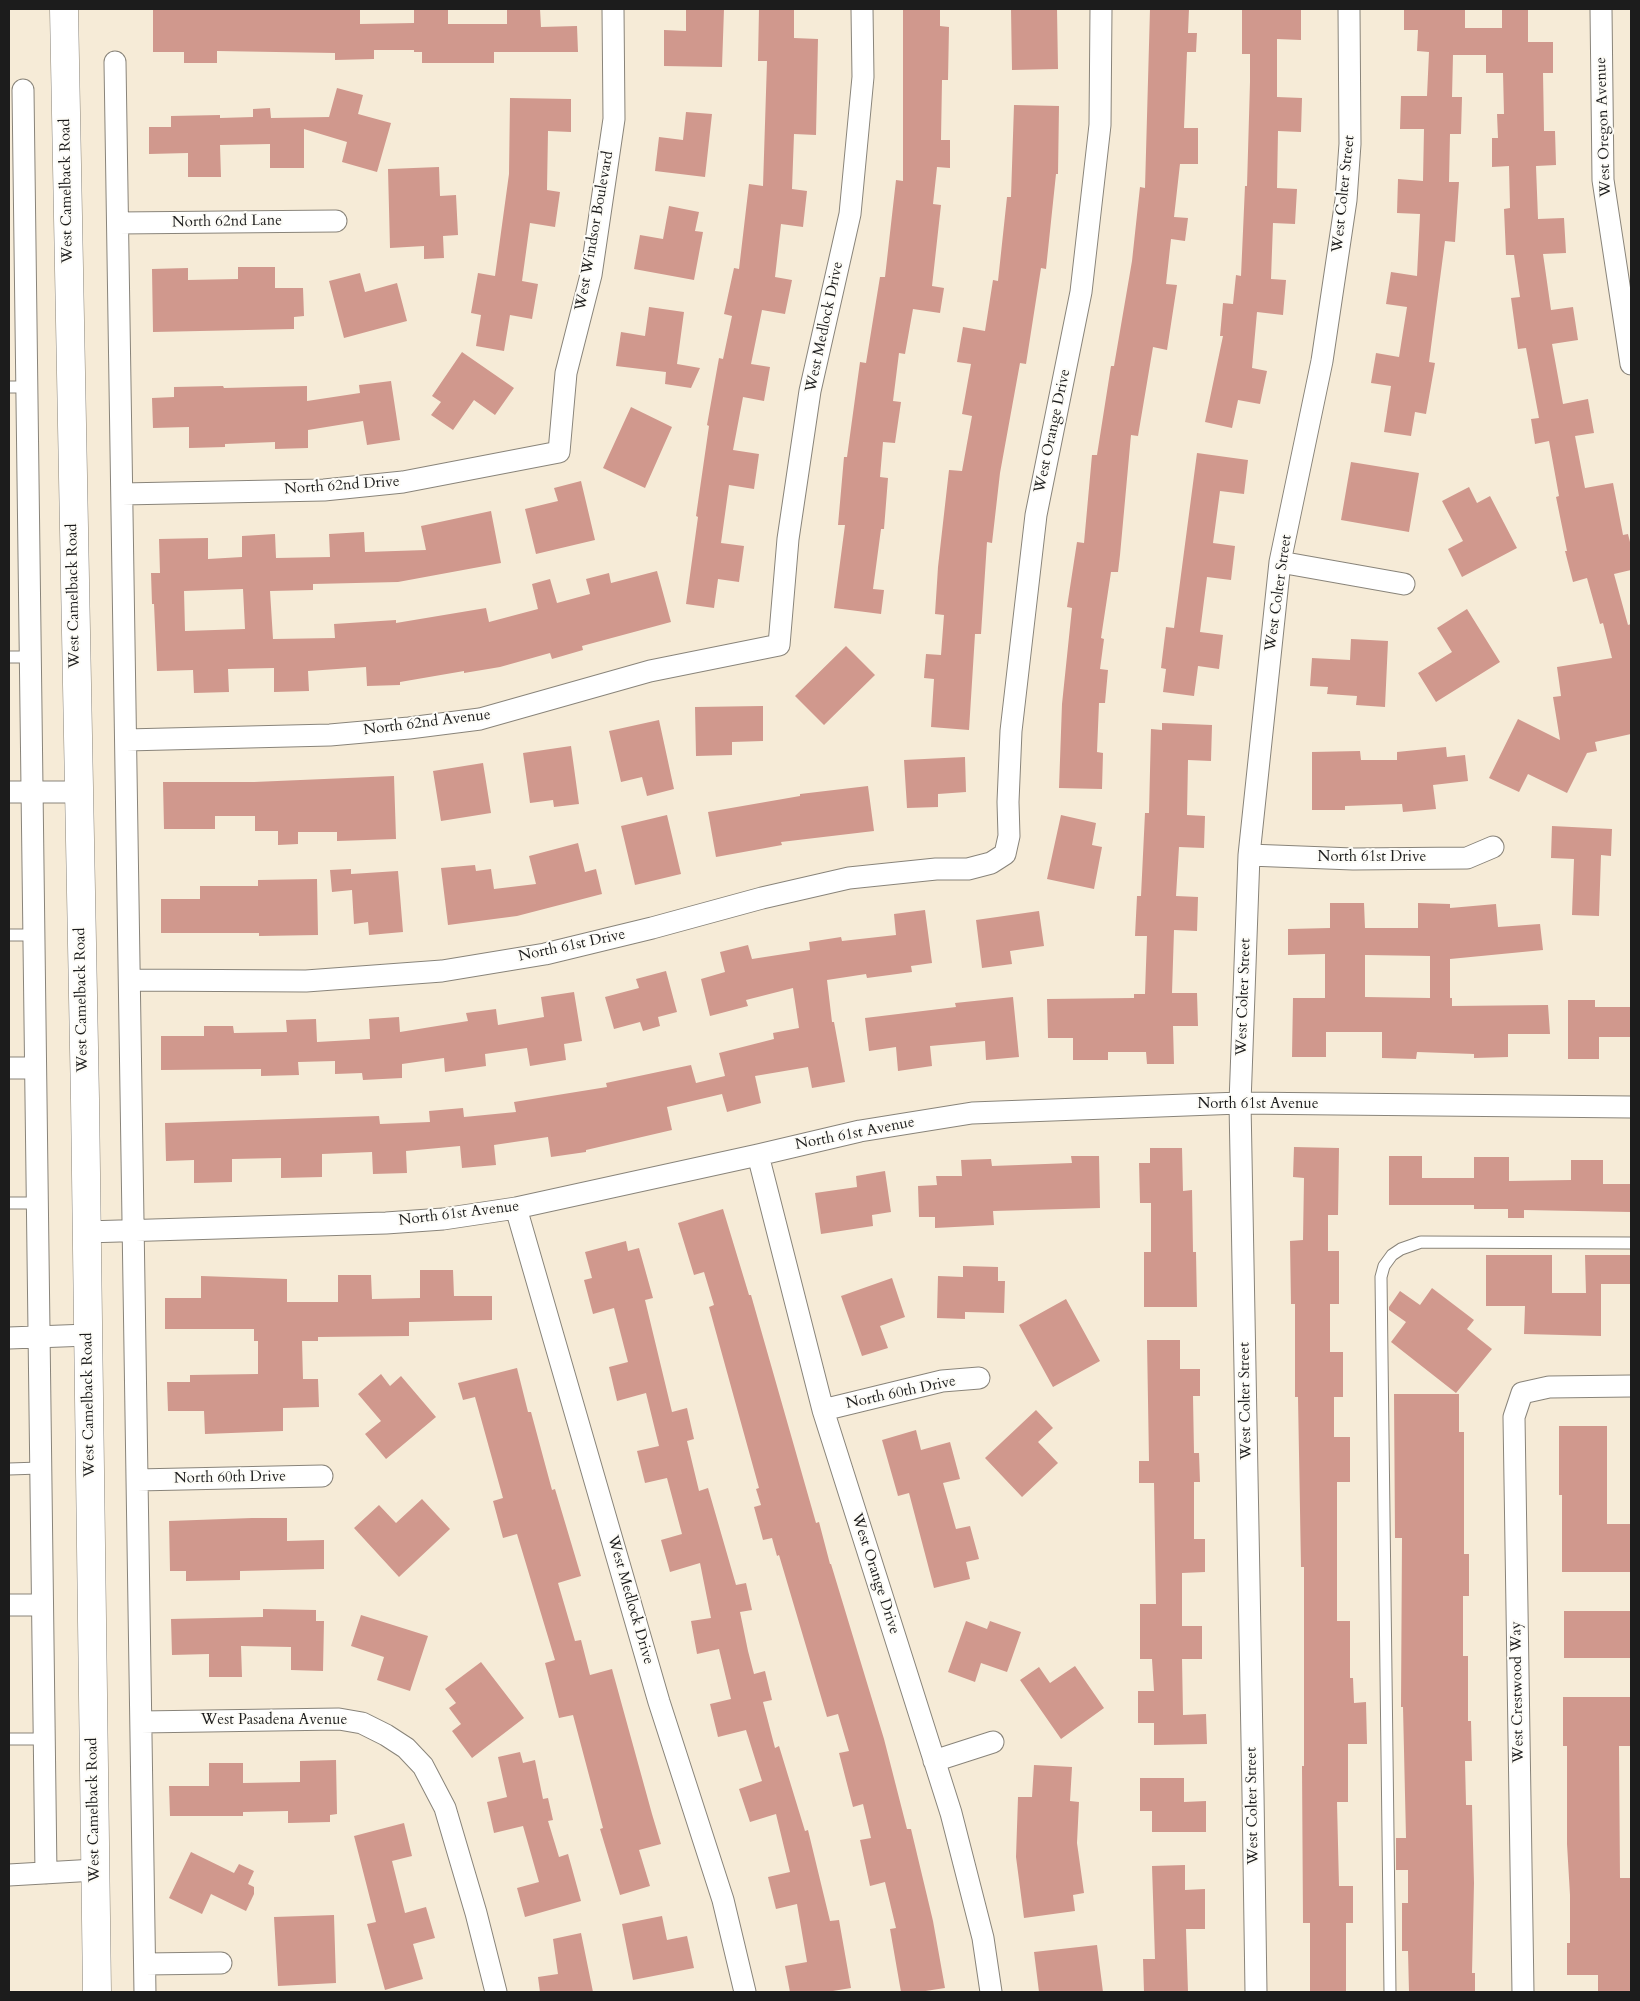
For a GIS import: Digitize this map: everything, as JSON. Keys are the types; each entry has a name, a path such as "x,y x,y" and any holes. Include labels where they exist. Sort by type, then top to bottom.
{"main road":[{"name":"West Camelback Road","path":"64,9 88,1335 97,1992"}],"street":[{"name":"West Windsor Boulevard","path":"559,452 566,373 591,275 614,119 613,9"},
{"name":"West Medlock Drive","path":"779,645 788,539 810,392 850,214 863,76 862,9"},
{"name":"West Orange Drive","path":"1005,854 1009,836 1008,802 1011,731 1036,515 1081,292 1099,134 1101,9"},
{"name":"West Colter Street","path":"1256,1992 1254,1794 1240,1104 1249,855 1280,562 1322,361 1346,200 1350,144 1349,9"},
{"name":"West Oregon Avenue","path":"1601,9 1603,180 1631,364"},
{"path":"115,62 145,1992"},
{"path":"16,90 18,520 30,657 46,1873"},
{"name":"North 62nd Lane","path":"118,223 336,221"},
{"name":"North 62nd Drive","path":"122,494 324,490 403,482 559,452"},
{"path":"1280,562 1404,584"},
{"name":"North 62nd Avenue","path":"126,740 330,734 409,728 480,719 650,671 779,645"},
{"path":"9,792 78,792"},
{"name":"North 61st Drive","path":"1249,855 1353,859 1468,858 1493,847"},
{"name":"North 61st Drive","path":"130,980 306,981 442,971 545,954 652,928 762,898 849,878 936,869 968,869 991,863 1005,854"},
{"path":"9,1068 35,1068"},
{"name":"North 61st Avenue","path":"86,1232 386,1223 443,1219 516,1208 860,1131 972,1113 1240,1104 1631,1107"},
{"name":"West Orange Drive","path":"758,1155 823,1410 951,1813 984,1938 991,1992"},
{"name":"West Medlock Drive","path":"516,1208 659,1702 723,1900 745,1992"},
{"path":"9,1338 88,1335"},
{"name":"North 60th Drive","path":"823,1410 942,1381 979,1378"},
{"name":"West Crestwood Way","path":"1523,1992 1514,1417 1522,1393 1549,1387 1631,1386"},
{"name":"North 60th Drive","path":"137,1480 322,1476"},
{"path":"9,1605 42,1605"},
{"name":"West Pasadena Avenue","path":"141,1722 339,1719 362,1723 406,1748 423,1766 445,1808 476,1913 496,1992"},
{"path":"934,1761 993,1742"},
{"path":"9,1875 95,1870"},
{"path":"145,1964 221,1963"}],"lane":[{"path":"9,657 30,657"},
{"path":"9,936 34,936"},
{"path":"9,1203 37,1203"},
{"path":"1390,1992 1381,1277 1384,1266 1392,1255 1401,1249 1421,1242 1631,1243"},
{"path":"9,1469 40,1468"},
{"path":"9,1740 44,1739"}],"building":[{"path":"153,9 360,9 360,24 414,23 414,9 448,9 448,24 507,24 507,9 540,9 541,27 577,26 578,52 494,52 494,63 422,63 422,52 414,52 414,50 374,50 374,59 335,60 335,53 217,51 217,63 184,63 184,52 153,52"},
{"path":"686,9 724,9 722,67 664,66 664,30 686,31"},
{"path":"759,9 794,9 794,38 818,39 816,135 794,134 792,189 807,191 803,227 781,224 775,277 792,280 785,314 762,310 751,364 770,367 764,401 743,397 733,450 759,454 754,489 729,485 721,543 744,546 739,582 718,579 714,608 686,604 709,426 707,425 719,358 723,359 732,316 724,314 734,268 739,269 749,184 763,186 767,61 758,61"},
{"path":"903,9 940,9 940,26 949,27 948,80 942,80 941,140 950,140 950,168 937,167 933,204 941,205 932,286 944,288 940,313 913,309 905,354 899,353 893,401 901,402 895,443 883,442 880,477 888,478 884,529 881,529 873,589 884,590 881,614 834,608 845,525 838,525 844,457 847,457 860,362 866,363 880,277 885,277 896,180 903,181"},
{"path":"1011,9 1057,9 1058,69 1012,70"},
{"path":"1150,9 1189,9 1188,33 1197,33 1196,52 1187,52 1184,128 1198,128 1198,164 1180,164 1174,217 1188,218 1185,241 1171,239 1166,284 1177,285 1167,350 1153,347 1138,436 1131,435 1118,572 1111,572 1101,638 1104,639 1100,669 1108,670 1105,703 1099,703 1097,752 1103,753 1102,789 1059,788 1062,704 1072,608 1067,607 1077,542 1084,543 1092,455 1097,455 1111,366 1114,366 1132,261 1140,187 1145,188"},
{"path":"1242,9 1301,9 1301,40 1277,39 1277,97 1302,98 1301,132 1278,131 1277,188 1297,189 1295,224 1273,223 1271,279 1286,280 1283,315 1257,312 1252,368 1267,371 1260,404 1238,400 1232,428 1205,422 1223,336 1220,336 1223,303 1233,304 1236,275 1241,276 1245,186 1247,186 1250,82 1250,54 1242,54"},
{"path":"1404,9 1465,9 1465,28 1502,28 1502,9 1528,9 1528,42 1553,42 1553,73 1543,73 1544,131 1555,131 1556,165 1536,166 1538,219 1564,218 1566,253 1543,254 1551,310 1573,307 1578,340 1552,344 1563,404 1588,399 1594,433 1575,436 1585,488 1613,483 1623,535 1628,534 1631,546 1631,570 1614,574 1628,625 1631,624 1631,734 1595,742 1597,751 1587,753 1567,793 1528,774 1519,792 1489,778 1518,719 1560,740 1553,697 1561,696 1557,667 1612,658 1603,623 1600,624 1587,578 1573,582 1565,551 1567,551 1556,497 1559,496 1549,441 1535,444 1531,419 1539,418 1526,348 1518,349 1511,298 1520,297 1514,255 1506,255 1504,209 1510,208 1509,166 1492,167 1492,138 1498,138 1497,114 1504,114 1503,73 1486,73 1486,55 1453,55 1452,97 1462,97 1461,134 1450,134 1449,182 1459,182 1455,242 1445,241 1429,362 1435,363 1426,414 1415,412 1411,436 1384,432 1391,386 1371,383 1376,353 1399,357 1407,307 1386,304 1391,272 1417,276 1420,214 1397,213 1398,179 1423,181 1424,129 1400,129 1401,96 1427,96 1429,52 1417,51 1418,30 1404,30"},
{"path":"337,88 363,95 358,114 391,123 377,172 342,162 347,142 304,129 304,168 270,168 270,144 220,145 221,177 188,177 188,153 149,154 149,127 171,127 171,116 220,115 220,118 253,117 253,109 270,108 271,118 329,117"},
{"path":"510,98 571,99 571,132 548,131 547,190 560,192 555,227 530,223 522,281 538,284 532,319 510,315 504,351 476,346 481,315 471,313 478,273 495,276 509,174"},
{"path":"1014,105 1059,106 1058,174 1056,174 1046,269 1041,268 1026,364 1020,363 1000,473 992,543 987,542 981,634 975,634 969,730 931,727 934,679 924,678 926,654 941,655 944,615 935,614 938,567 949,470 962,471 972,416 962,414 971,364 957,362 963,327 985,331 993,280 998,281 1007,197 1011,197"},
{"path":"686,112 712,114 705,177 655,171 659,137 683,140"},
{"path":"439,167 440,196 456,195 458,235 443,236 444,258 424,259 424,246 390,248 388,169"},
{"path":"669,206 699,212 695,231 703,232 694,280 634,269 640,235 663,239"},
{"path":"238,267 275,267 275,288 303,288 304,316 294,317 294,329 153,332 152,269 188,268 188,280 238,279"},
{"path":"360,273 365,292 397,283 407,321 344,338 329,281"},
{"path":"649,307 684,312 677,364 700,368 691,388 665,384 666,372 616,366 621,332 645,336"},
{"path":"462,352 514,388 495,415 474,400 453,430 431,415 441,402 432,396"},
{"path":"391,381 400,440 367,445 363,421 308,430 308,448 275,449 275,442 225,444 225,447 189,448 189,427 153,428 152,398 174,397 174,387 307,386 307,401 360,393 359,385"},
{"path":"631,407 672,427 645,488 603,468"},
{"path":"1197,453 1248,460 1244,494 1220,491 1213,543 1235,546 1231,580 1207,577 1200,632 1223,635 1219,669 1198,666 1194,696 1163,692 1166,669 1161,668 1166,627 1174,628"},
{"path":"1351,462 1419,473 1409,532 1341,520"},
{"path":"581,481 595,540 536,554 525,509 558,501 554,488"},
{"path":"1469,487 1477,503 1490,496 1517,548 1462,577 1448,549 1463,541 1442,501"},
{"path":"491,511 501,563 398,582 313,584 313,590 270,591 273,639 335,638 334,624 396,620 396,623 486,608 489,622 538,609 532,584 550,579 557,603 590,594 586,579 609,573 611,583 657,571 671,622 582,646 583,650 552,659 550,653 500,667 400,682 400,685 367,686 366,667 308,671 309,691 274,692 274,668 228,669 229,692 194,693 193,670 157,671 151,573 160,573 159,539 208,538 208,559 242,557 242,536 275,534 276,558 330,557 329,534 364,532 365,552 426,550 421,526","holes":["243,589 245,629 185,631 184,591"]},
{"path":"1467,609 1500,662 1436,702 1418,673 1452,652 1437,628"},
{"path":"1351,639 1388,641 1385,707 1356,705 1357,696 1327,694 1328,687 1310,686 1312,658 1350,660"},
{"path":"846,646 875,675 824,725 795,696"},
{"path":"763,706 763,741 732,742 732,755 696,756 695,707"},
{"path":"659,720 674,789 647,796 642,777 621,782 609,731"},
{"path":"1162,723 1212,725 1211,761 1188,760 1187,815 1205,816 1204,848 1179,847 1176,896 1198,897 1197,931 1174,930 1172,993 1197,993 1198,1026 1173,1026 1174,1064 1147,1064 1146,1052 1108,1052 1108,1060 1073,1060 1073,1038 1048,1038 1047,999 1134,998 1134,994 1145,994 1147,936 1135,936 1137,896 1141,896 1145,813 1149,813 1151,729 1162,730"},
{"path":"571,746 579,804 554,807 553,800 530,803 523,753"},
{"path":"1446,747 1447,757 1465,755 1468,781 1433,785 1436,809 1403,812 1402,804 1345,806 1345,810 1312,810 1312,752 1360,751 1361,760 1397,760 1397,752"},
{"path":"965,757 966,792 938,794 938,807 907,808 904,760"},
{"path":"483,763 491,813 441,821 433,771"},
{"path":"394,776 396,839 337,841 337,832 298,832 298,844 278,845 278,831 255,831 255,816 215,816 215,829 164,829 163,782 254,782"},
{"path":"868,786 874,831 781,842 782,845 716,857 708,812 800,796 800,794"},
{"path":"667,815 681,874 635,885 621,826"},
{"path":"1061,815 1096,823 1092,845 1102,847 1094,889 1047,879"},
{"path":"1552,826 1612,829 1611,856 1601,855 1599,916 1572,915 1574,859 1551,858"},
{"path":"578,843 585,872 596,869 602,894 517,916 448,925 441,868 475,865 476,871 491,869 494,889 536,884 529,856"},
{"path":"351,869 351,874 398,871 403,932 369,935 368,922 354,924 352,890 332,892 330,870"},
{"path":"317,879 318,935 259,936 259,933 161,933 161,899 200,899 200,886 258,886 258,880"},
{"path":"1330,903 1364,903 1365,928 1418,928 1418,903 1450,904 1450,908 1496,904 1498,927 1540,924 1543,950 1450,959 1450,998 1452,998 1452,1006 1548,1005 1550,1034 1508,1034 1508,1057 1474,1058 1474,1054 1417,1052 1416,1059 1382,1058 1382,1032 1326,1032 1326,1057 1292,1057 1293,998 1325,998 1325,954 1288,955 1288,929 1330,928","holes":["1365,955 1430,956 1430,998 1365,997"]},
{"path":"925,910 932,963 911,966 912,972 867,978 866,974 827,980 832,1022 834,1022 845,1082 812,1088 808,1067 755,1076 761,1103 727,1112 722,1094 667,1107 672,1130 586,1150 586,1152 551,1157 548,1137 494,1145 496,1165 462,1168 460,1146 406,1151 407,1173 373,1174 372,1152 322,1154 322,1177 281,1178 281,1158 232,1159 232,1182 194,1183 194,1160 166,1161 165,1123 379,1116 380,1124 430,1122 429,1111 463,1108 464,1117 516,1112 514,1102 607,1087 606,1083 691,1065 696,1083 725,1076 719,1053 774,1039 773,1033 799,1028 793,988 746,1000 748,1006 710,1016 701,979 725,972 720,952 748,945 752,959 810,950 809,942 841,937 842,941 896,935 894,914"},
{"path":"1039,911 1044,946 1010,951 1012,964 982,968 976,920"},
{"path":"666,971 677,1012 658,1017 660,1026 643,1031 640,1022 614,1029 605,997 639,988 636,979"},
{"path":"574,992 582,1041 564,1044 566,1060 530,1066 527,1048 485,1054 486,1066 445,1072 444,1058 402,1064 402,1078 363,1080 362,1073 335,1074 335,1061 298,1062 299,1075 261,1076 261,1069 161,1070 161,1036 204,1036 204,1026 233,1026 234,1033 287,1032 286,1020 316,1019 317,1042 370,1039 369,1019 399,1017 400,1032 468,1021 466,1013 496,1009 498,1025 544,1017 541,997"},
{"path":"1013,997 1019,1057 986,1060 985,1041 930,1046 932,1066 898,1071 896,1047 869,1051 865,1018 956,1007 955,1003"},
{"path":"1568,1000 1595,1000 1595,1007 1631,1007 1631,1037 1599,1037 1599,1059 1568,1059"},
{"path":"1294,1147 1339,1148 1338,1215 1328,1215 1328,1251 1339,1251 1339,1304 1330,1304 1330,1352 1343,1352 1343,1397 1334,1397 1334,1437 1350,1437 1350,1482 1337,1482 1337,1621 1350,1621 1350,1678 1353,1678 1354,1703 1366,1702 1367,1744 1348,1744 1348,1802 1337,1802 1339,1886 1353,1886 1353,1923 1346,1923 1346,1992 1310,1992 1310,1923 1303,1923 1304,1567 1301,1567 1298,1397 1295,1397 1295,1304 1291,1304 1290,1241 1303,1240 1304,1178 1293,1177"},
{"path":"1150,1148 1182,1148 1183,1191 1192,1190 1193,1252 1196,1252 1197,1307 1144,1307 1144,1252 1151,1252 1151,1203 1140,1203 1139,1163 1150,1163"},
{"path":"1071,1156 1099,1156 1100,1208 993,1211 994,1225 935,1228 935,1217 919,1217 918,1186 937,1185 936,1176 962,1176 961,1160 991,1159 992,1166 1072,1163"},
{"path":"1389,1156 1422,1156 1422,1178 1474,1178 1474,1157 1509,1157 1509,1181 1571,1180 1571,1160 1603,1160 1603,1184 1631,1184 1631,1212 1524,1210 1524,1218 1508,1218 1508,1209 1474,1209 1474,1205 1389,1205"},
{"path":"885,1171 891,1212 872,1215 873,1226 821,1234 815,1193 857,1187 856,1176"},
{"path":"723,1209 749,1295 751,1295 816,1523 819,1522 830,1564 884,1739 907,1829 911,1829 933,1921 945,1988 919,1992 901,1992 890,1929 896,1928 885,1882 870,1886 860,1840 871,1838 863,1804 853,1807 839,1753 849,1751 838,1714 827,1717 779,1555 777,1556 772,1538 763,1540 754,1507 761,1505 756,1489 759,1488 709,1307 714,1305 704,1272 694,1275 678,1223"},
{"path":"626,1241 628,1251 639,1248 653,1298 645,1300 672,1412 687,1408 694,1439 687,1441 699,1491 708,1488 736,1585 746,1583 752,1610 740,1612 748,1651 754,1674 765,1671 772,1700 763,1702 775,1748 779,1746 805,1831 808,1830 830,1921 839,1920 851,1988 827,1992 790,1992 785,1966 807,1962 797,1904 776,1909 768,1877 790,1872 776,1814 750,1822 739,1789 762,1781 746,1730 718,1737 710,1704 731,1699 719,1649 697,1654 691,1621 711,1618 700,1563 670,1572 661,1540 682,1534 667,1478 645,1483 637,1451 659,1446 646,1393 617,1401 609,1367 628,1362 614,1308 593,1314 584,1280 592,1278 585,1252"},
{"path":"1486,1255 1552,1255 1552,1293 1586,1293 1585,1255 1631,1255 1631,1284 1601,1284 1601,1336 1524,1334 1525,1306 1486,1306"},
{"path":"963,1266 998,1267 998,1281 1005,1281 1004,1313 965,1312 965,1319 937,1318 938,1276 963,1277"},
{"path":"420,1270 453,1270 454,1296 492,1296 492,1320 409,1322 409,1336 318,1337 318,1341 302,1341 303,1379 318,1379 319,1407 283,1408 283,1431 205,1434 204,1411 168,1411 167,1382 190,1382 190,1375 258,1374 258,1341 254,1341 254,1329 165,1329 165,1298 201,1298 201,1276 287,1279 287,1302 338,1302 338,1275 371,1275 372,1299 420,1298"},
{"path":"892,1278 905,1317 880,1326 888,1348 862,1356 841,1296"},
{"path":"1432,1288 1474,1320 1467,1329 1492,1349 1456,1393 1391,1342 1406,1322 1389,1310 1389,1307 1400,1291 1420,1305"},
{"path":"1066,1299 1100,1361 1053,1387 1019,1325"},
{"path":"1147,1340 1180,1340 1180,1369 1200,1369 1200,1396 1193,1396 1194,1453 1199,1453 1200,1482 1194,1482 1194,1539 1205,1539 1205,1572 1182,1573 1182,1626 1202,1626 1202,1659 1182,1659 1183,1715 1206,1714 1207,1744 1154,1745 1154,1723 1138,1723 1138,1691 1154,1691 1152,1659 1140,1659 1140,1604 1156,1604 1154,1483 1139,1483 1139,1461 1149,1461"},
{"path":"517,1368 528,1412 531,1412 552,1490 555,1489 581,1576 558,1583 575,1641 581,1640 590,1675 612,1669 661,1844 639,1850 650,1886 620,1895 600,1829 603,1828 573,1715 559,1718 545,1663 555,1660 517,1534 503,1538 493,1501 503,1498 475,1397 463,1400 458,1383"},
{"path":"381,1374 390,1386 401,1376 436,1417 386,1459 365,1434 381,1421 358,1394"},
{"path":"1394,1394 1459,1394 1459,1432 1464,1432 1464,1554 1469,1554 1469,1596 1463,1596 1463,1656 1468,1656 1468,1721 1471,1721 1472,1761 1465,1761 1466,1805 1472,1805 1474,1883 1472,1973 1475,1973 1475,1992 1409,1992 1408,1951 1402,1951 1402,1903 1408,1903 1408,1870 1396,1870 1396,1838 1406,1838 1403,1707 1401,1707 1402,1538 1395,1538"},
{"path":"1036,1410 1053,1428 1038,1442 1058,1463 1022,1497 985,1458"},
{"path":"1559,1426 1607,1426 1607,1524 1631,1524 1631,1572 1562,1572 1562,1495 1559,1495"},
{"path":"916,1430 921,1450 950,1442 960,1479 943,1483 956,1529 970,1526 979,1559 966,1562 970,1579 934,1588 909,1493 898,1496 882,1440"},
{"path":"422,1499 450,1529 399,1577 354,1528 379,1505 396,1523"},
{"path":"287,1518 287,1541 324,1540 324,1569 240,1571 240,1580 186,1581 186,1571 170,1571 169,1521"},
{"path":"263,1609 316,1610 316,1621 324,1621 323,1671 291,1670 291,1647 241,1646 242,1677 209,1677 209,1654 172,1655 171,1619 263,1617"},
{"path":"1564,1611 1631,1611 1631,1658 1564,1658"},
{"path":"361,1615 428,1636 410,1691 377,1680 384,1657 351,1646"},
{"path":"966,1621 987,1629 990,1621 1021,1632 1007,1672 981,1663 975,1682 948,1672"},
{"path":"481,1662 524,1718 472,1758 452,1731 461,1724 449,1708 456,1703 445,1689"},
{"path":"1075,1666 1104,1708 1061,1739 1020,1680 1039,1667 1050,1683"},
{"path":"1563,1697 1631,1697 1631,1746 1619,1746 1620,1878 1631,1878 1630,1992 1598,1992 1598,1975 1567,1975 1567,1943 1570,1943 1570,1895 1567,1844 1567,1746 1563,1746"},
{"path":"520,1752 523,1763 535,1760 543,1799 548,1798 553,1820 548,1821 559,1857 568,1854 581,1901 525,1917 517,1888 539,1882 523,1826 494,1833 487,1802 507,1797 498,1757"},
{"path":"336,1760 337,1814 330,1815 330,1822 288,1823 288,1811 243,1812 243,1816 170,1816 169,1786 209,1786 209,1763 243,1763 243,1783 300,1782 300,1761"},
{"path":"1034,1765 1072,1767 1070,1801 1079,1802 1077,1843 1084,1893 1073,1895 1075,1911 1024,1918 1016,1857 1018,1797 1032,1797"},
{"path":"1140,1778 1184,1778 1184,1802 1206,1801 1206,1832 1152,1832 1152,1811 1140,1811"},
{"path":"404,1823 412,1856 392,1861 405,1913 426,1907 435,1938 413,1944 423,1979 385,1990 367,1924 376,1922 354,1836"},
{"path":"191,1852 234,1873 239,1864 254,1871 248,1884 254,1887 254,1894 246,1911 211,1894 202,1914 169,1898"},
{"path":"1185,1865 1185,1890 1205,1889 1205,1929 1186,1929 1188,1992 1144,1992 1143,1959 1155,1959 1152,1866"},
{"path":"334,1915 336,1983 278,1986 274,1917"},
{"path":"662,1916 667,1940 687,1936 694,1968 633,1980 622,1924"},
{"path":"581,1933 593,1992 540,1992 538,1977 558,1974 553,1939"},
{"path":"1097,1945 1103,1992 1039,1992 1034,1952"}]}
